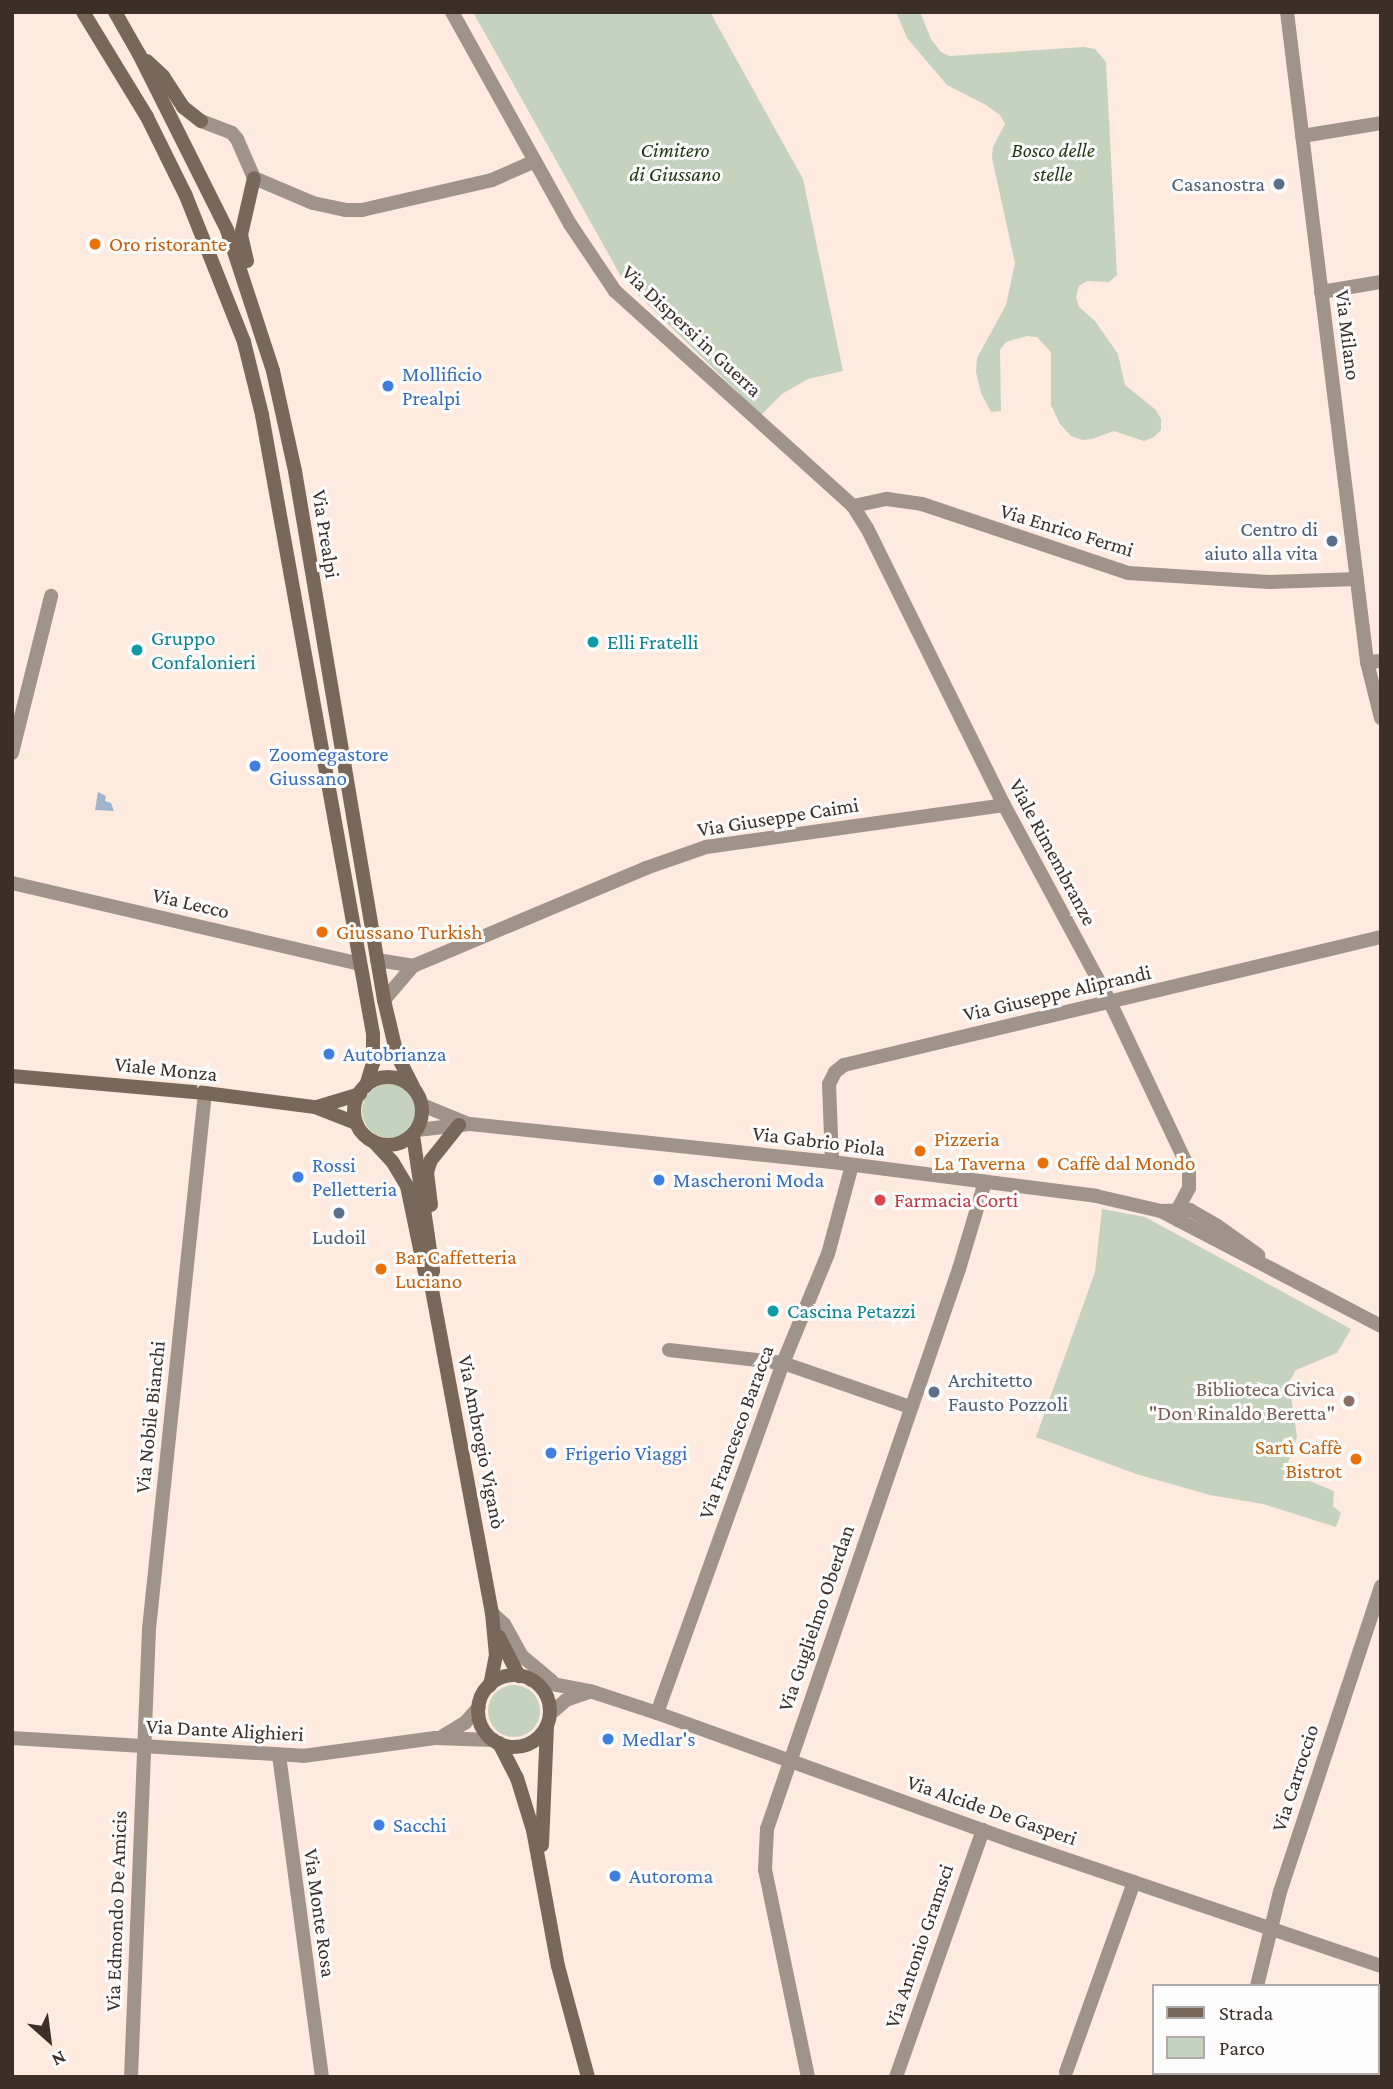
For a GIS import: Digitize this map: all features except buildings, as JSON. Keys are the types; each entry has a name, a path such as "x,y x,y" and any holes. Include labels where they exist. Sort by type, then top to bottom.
{"main road":[{"name":"Via Prealpi","path":"83,12 147,117 186,196 244,342 262,415 373,1034 373,1063 363,1090"},
{"name":"Via Prealpi","path":"115,12 139,54 226,230 274,370 290,446 384,1000 397,1055 413,1087"},
{"path":"139,54 163,76 183,107 201,121"},
{"path":"252,300 251,274 240,235 254,178"},
{"name":"Viale Monza","path":"12,1076 205,1093 316,1107 356,1123"},
{"path":"390,1077 413,1087 422,1105 421,1121 415,1133 397,1144 374,1142 363,1134 356,1123 355,1109 363,1090 390,1077"},
{"name":"Viale Monza","path":"316,1107 363,1090"},
{"path":"431,1257 436,1242 427,1172 436,1149 465,1125"},
{"name":"Via Ambrogio Viganò","path":"415,1133 431,1257 430,1279 492,1612 496,1655 490,1685"},
{"name":"Via Ambrogio Viganò","path":"374,1142 392,1161 407,1186 424,1273 430,1279"},
{"name":"Via Ambrogio Viganò","path":"492,1612 506,1655 525,1678"},
{"path":"542,1867 548,1720 546,1694 525,1678 509,1676 490,1685 479,1707 482,1726 496,1742 519,1785 542,1867 558,1966 589,2077"},
{"path":"496,1742 521,1746 541,1735 548,1720"}],"street":[{"name":"Via Dispersi in Guerra","path":"452,12 591,261 615,291 853,506"},
{"name":"Via Milano","path":"1287,12 1357,579 1374,661 1381,718"},
{"path":"201,121 232,133 237,138 254,178 330,208 362,210 492,180 535,161"},
{"path":"1302,136 1381,123"},
{"path":"1321,292 1381,282"},
{"name":"Via Enrico Fermi","path":"853,506 887,499 922,504 1128,573 1269,582 1357,579"},
{"name":"Viale Rimembranze","path":"853,506 867,528 1004,805 1110,1002 1189,1169 1189,1188 1181,1218"},
{"path":"12,753 51,596"},
{"name":"Via Giuseppe Caimi","path":"413,966 646,868 706,847 1004,805"},
{"name":"Via Lecco","path":"12,883 359,964"},
{"name":"Via Giuseppe Aliprandi","path":"832,1162 828,1102 831,1077 844,1065 1381,937"},
{"path":"377,961 413,966"},
{"path":"384,1000 413,966"},
{"name":"Via Nobile Bianchi","path":"144,1746 149,1629 205,1093"},
{"name":"Via Gabrio Piola","path":"422,1105 465,1125"},
{"name":"Via Gabrio Piola","path":"415,1133 465,1125 832,1162 1096,1196 1181,1218 1201,1216 1278,1271"},
{"name":"Via Francesco Baracca","path":"656,1713 783,1363 828,1254 852,1165"},
{"name":"Via Guglielmo Oberdan","path":"808,2077 765,1870 767,1829 959,1269 985,1182"},
{"path":"1181,1218 1381,1326"},
{"path":"670,1350 783,1363 910,1407"},
{"name":"Via Carroccio","path":"1258,1984 1280,1892 1381,1586"},
{"path":"492,1612 504,1624 527,1661 560,1685"},
{"name":"Via Alcide De Gasperi","path":"525,1678 590,1691 656,1713 983,1830 1381,1966"},
{"path":"548,1720 566,1700 590,1691"},
{"name":"Via Dante Alighieri","path":"12,1738 322,1756 435,1738 454,1731 479,1707"},
{"name":"Via Dante Alighieri","path":"435,1738 496,1742"},
{"name":"Via Edmondo De Amicis","path":"131,2077 144,1746"},
{"name":"Via Monte Rosa","path":"278,1755 322,2077"},
{"name":"Via Antonio Gramsci","path":"896,2077 983,1830"},
{"path":"1066,2072 1134,1882"}],"green space":[{"name":"Cimitero di Giussano","path":"473,12 710,12 803,179 843,371 808,379 782,394 761,415 623,280"},
{"name":"Bosco delle stelle","path":"896,12 920,12 931,39 941,52 950,56 1084,47 1095,49 1106,62 1117,275 1109,282 1087,281 1079,286 1076,297 1079,307 1095,321 1118,354 1125,385 1156,410 1161,419 1161,430 1154,437 1144,441 1114,431 1092,439 1082,440 1071,436 1060,424 1051,405 1051,352 1037,337 1027,336 1006,342 1000,350 1001,411 991,412 981,393 976,372 977,358 1006,305 1015,263 992,158 993,147 1005,124 1000,115 986,105 947,85 907,38"},
{"path":"389,1084 408,1092 416,1111 408,1130 389,1138 370,1130 362,1111 370,1092"},
{"path":"1102,1209 1145,1217 1351,1329 1337,1353 1296,1370 1289,1382 1297,1437 1285,1471 1334,1491 1333,1506 1341,1513 1336,1527 1263,1504 1210,1495 1136,1474 1036,1437 1095,1272"},
{"path":"514,1685 524,1687 532,1693 538,1701 538,1721 532,1729 524,1735 514,1737 504,1735 496,1729 490,1721 488,1711 490,1701 496,1693 504,1687"}],"water":[{"path":"98,792 106,796 105,801 111,803 114,811 95,810"}],"place":[{"name":"Casanostra","path":"1279,184"},
{"name":"Oro ristorante","path":"95,244"},
{"name":"Mollificio Prealpi","path":"388,386"},
{"name":"Centro di aiuto alla vita","path":"1332,541"},
{"name":"Elli Fratelli","path":"593,642"},
{"name":"Gruppo Confalonieri","path":"137,650"},
{"name":"Zoomegastore Giussano","path":"255,766"},
{"name":"Giussano Turkish","path":"322,932"},
{"name":"Autobrianza","path":"329,1054"},
{"name":"Pizzeria La Taverna","path":"920,1151"},
{"name":"Caffè dal Mondo","path":"1043,1163"},
{"name":"Rossi Pelletteria","path":"298,1177"},
{"name":"Mascheroni Moda","path":"659,1180"},
{"name":"Farmacia Corti","path":"880,1200"},
{"name":"Ludoil","path":"339,1213"},
{"name":"Bar Caffetteria Luciano","path":"381,1269"},
{"name":"Cascina Petazzi","path":"773,1311"},
{"name":"Architetto Fausto Pozzoli","path":"934,1392"},
{"name":"Biblioteca Civica \"Don Rinaldo Beretta\"","path":"1349,1401"},
{"name":"Frigerio Viaggi","path":"551,1453"},
{"name":"Sartì Caffè Bistrot","path":"1356,1459"},
{"name":"Medlar's","path":"608,1739"},
{"name":"Sacchi","path":"379,1825"},
{"name":"Autoroma","path":"615,1876"}]}
